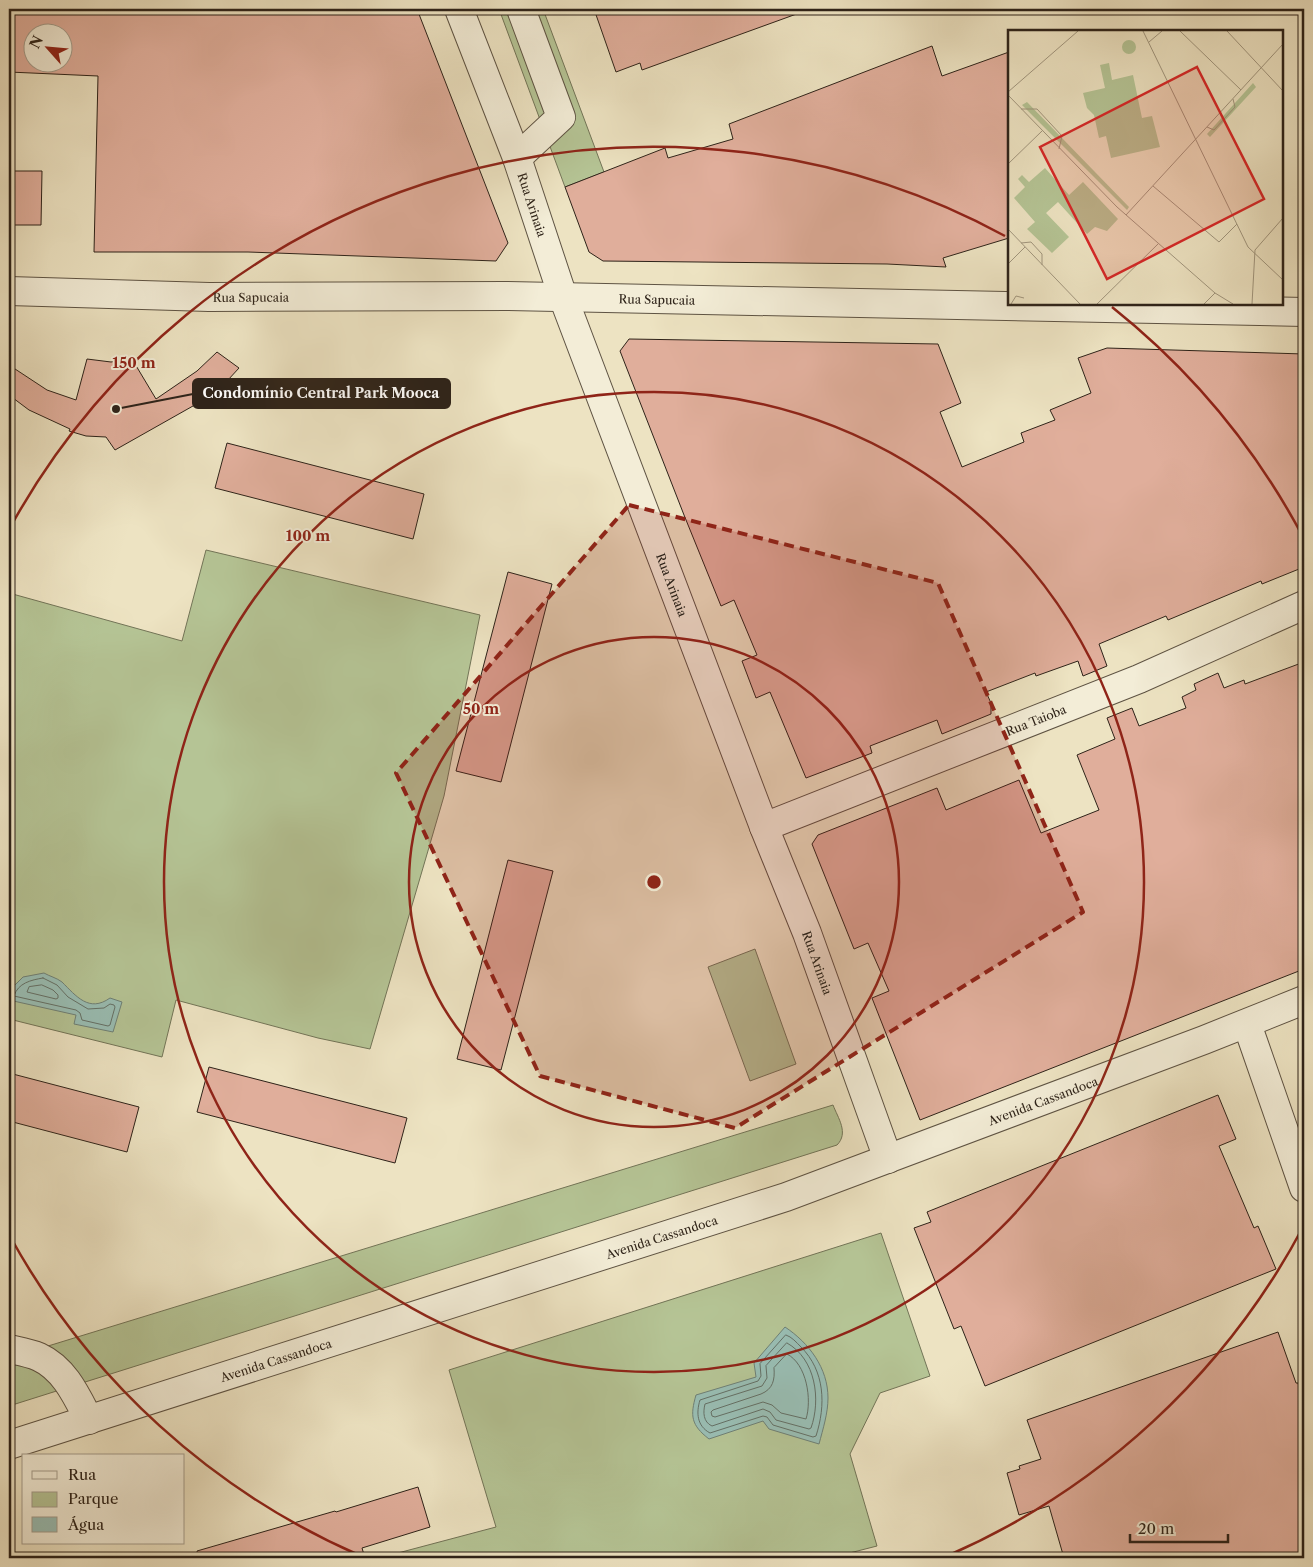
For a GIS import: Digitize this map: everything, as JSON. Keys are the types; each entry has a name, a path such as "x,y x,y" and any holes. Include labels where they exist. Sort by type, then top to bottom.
{"street":[{"name":"Rua Arinaia","path":"459,9 516,158 563,297 764,827 807,933 888,1159"},
{"path":"516,158 561,117 521,9"},
{"name":"Rua Sapucaia","path":"9,291 209,297 563,297 1304,312"},
{"name":"Rua Taioba","path":"764,827 1139,679 1304,605"},
{"name":"Avenida Cassandoca","path":"9,1445 786,1197 1247,1024 1304,1000"},
{"path":"1247,1024 1304,1188"},
{"path":"9,1349 39,1357 60,1372 89,1420"}],"highlighted area":[{"path":"629,505 938,583 1083,912 735,1128 540,1076 396,773"}],"green space":[{"path":"499,9 543,9 604,172 565,187"},
{"path":"206,550 480,615 444,796 370,1049 318,1038 176,1000 162,1057 9,1019 9,593 182,641"},
{"path":"755,949 796,1064 750,1081 708,967"},
{"path":"833,1105 840,1120 842,1130 842,1136 837,1145 9,1406 9,1358"},
{"path":"881,1233 930,1376 880,1393 850,1454 877,1546 830,1558 379,1558 496,1527 449,1370"}],"water":[{"path":"44,973 60,981 83,1001 96,1004 110,998 122,1002 113,1032 74,1024 76,1015 9,1000 11,989 23,977"},
{"path":"785,1327 794,1333 816,1357 825,1376 828,1404 819,1444 769,1429 763,1421 709,1439 695,1424 693,1409 696,1395 756,1377 754,1363"}],"building":[{"path":"9,9 417,9 508,243 496,261 248,252 94,252 98,76 9,72"},
{"path":"594,9 802,9 802,12 642,70 640,63 616,72"},
{"path":"932,46 942,76 1008,52 1008,238 943,258 946,267 887,264 603,261 589,252 565,187 665,148 668,158 733,139 729,124"},
{"path":"9,171 42,171 41,225 9,225"},
{"path":"629,339 938,344 961,403 940,412 962,467 1024,442 1021,433 1055,420 1050,410 1091,393 1078,358 1107,348 1304,354 1304,567 1262,584 1261,581 1168,620 1166,616 1099,644 1107,666 1083,676 1078,661 1036,676 1035,673 986,692 991,703 991,714 942,734 937,720 870,746 872,753 806,778 770,692 756,698 742,661 757,655 734,600 721,606 684,515 620,351"},
{"path":"217,352 239,368 216,393 115,450 106,437 86,436 69,431 70,429 29,410 9,395 9,365 47,390 76,400 87,359 111,362 132,359 156,399 197,371"},
{"path":"227,443 424,494 413,539 215,488"},
{"path":"508,572 552,584 501,782 456,771"},
{"path":"1304,662 1304,969 920,1120 872,998 889,991 868,943 854,949 812,844 818,835 937,788 946,810 1019,780 1041,833 1099,810 1077,755 1115,739 1107,718 1132,708 1139,726 1186,708 1182,697 1196,690 1194,684 1218,673 1224,688 1244,680 1245,684"},
{"path":"508,860 553,871 501,1070 457,1059"},
{"path":"209,1067 407,1118 395,1163 197,1112"},
{"path":"9,1073 139,1107 127,1152 9,1121"},
{"path":"1218,1095 1236,1139 1219,1146 1254,1228 1258,1226 1276,1269 985,1386 961,1326 954,1329 914,1228 931,1222 927,1212"},
{"path":"1278,1332 1296,1383 1298,1383 1299,1387 1304,1386 1304,1558 1064,1558 1049,1506 1019,1515 1007,1473 1020,1469 1019,1466 1041,1459 1027,1420"},
{"path":"418,1487 430,1527 362,1548 365,1558 198,1558 197,1551"}],"place":[{"name":"Condomínio Central Park Mooca","path":"116,409"}]}
